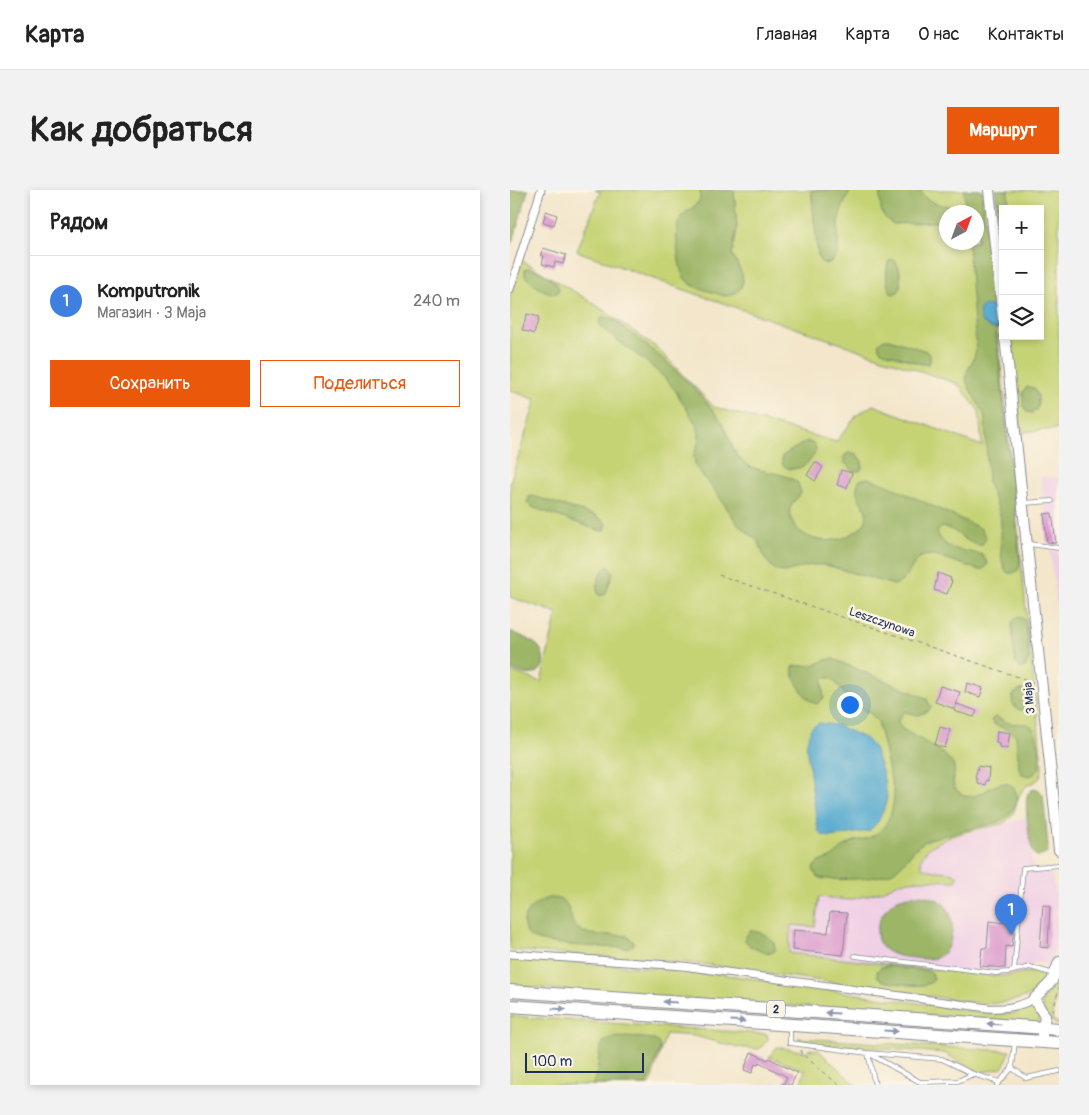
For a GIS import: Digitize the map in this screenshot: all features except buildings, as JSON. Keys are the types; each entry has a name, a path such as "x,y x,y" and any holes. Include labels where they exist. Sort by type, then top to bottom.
{"highway":[{"name":"2","path":"510,991 1059,1029"},
{"name":"2","path":"510,1006 1059,1043"}],"street":[{"path":"510,288 541,190"},
{"path":"989,190 1001,295"},
{"name":"3 Maja","path":"1005,341 1040,685 1057,810 1059,850"},
{"path":"510,954 691,967 988,1008 1007,1009 1034,999 1046,988 1055,974 1059,962"},
{"path":"1034,999 1044,1016 1041,1041"}],"lane":[{"path":"1022,503 1052,501"},
{"path":"1026,544 1059,548"},
{"path":"1014,971 1023,868 1059,866"},
{"path":"855,956 996,973 1014,971 1030,966 1055,974"},
{"path":"790,1024 790,1043 868,1053 942,1059 998,1083 1012,1068 1015,1039"},
{"path":"868,1053 920,1082 958,1081 974,1074"},
{"path":"868,1053 875,1085"},
{"path":"1012,1068 1026,1078 1059,1071"}],"path":[{"name":"Leszczynowa","path":"719,575 1040,685"},
{"path":"1053,1015 1059,986"},
{"path":"800,1045 801,1053 839,1085"}],"shaded area":[{"path":"1041,477 1059,477 1059,546 1050,545"},
{"path":"1050,551 1059,552 1059,628"},
{"path":"1029,817 1033,872 1051,872 1056,895 1056,942 1051,965 1033,962 1032,982 773,963 820,873"}],"green space":[{"path":"510,190 528,190 514,238 510,245"},
{"path":"595,190 700,190 701,199 692,208 690,284 725,296 737,292 739,268 732,254 737,229 734,190 983,190 1042,764 1041,776 1025,787 1017,800 1013,813 1002,824 952,836 928,849 922,857 922,867 954,874 958,876 956,881 920,880 901,882 880,892 849,900 819,897 815,927 791,925 789,953 992,976 1030,972 1044,974 1045,982 1041,989 1033,994 1024,998 986,1004 701,964 510,950 510,671 541,682 557,613 510,597 510,483 536,400 510,390 510,297 521,260 590,301 656,347 714,407 836,442 857,415 873,405 982,446 979,411 958,384 577,251 600,192"},
{"path":"700,190 734,190 737,229 732,254 742,274 743,281 737,292 730,295 725,296 693,285 683,276 680,268 677,240 678,226 682,216 700,200"},
{"path":"811,190 851,190 839,219 838,252 831,262 825,264 820,261 818,256"},
{"path":"880,190 920,190 929,200 943,205 939,205 939,221 894,224 885,218 880,206"},
{"path":"964,190 981,190 983,205 965,205"},
{"path":"995,190 1059,190 1059,429 1021,432 1011,340 1044,340 1044,205 999,205 999,224"},
{"path":"996,190 1008,190 1009,205 999,205 999,213"},
{"path":"984,218 1020,560 1020,566 1014,573 1008,573 1003,563 1001,518 988,483 985,417 968,386 966,378 976,348 969,250 984,250"},
{"path":"893,259 898,265 901,279 899,291 894,294 889,290 887,277 889,261"},
{"path":"528,268 541,273 555,282 559,289 557,293 544,291 531,282 525,275 525,270"},
{"path":"602,317 612,319 652,349 689,383 721,421 739,458 759,470 784,476 798,483 801,493 791,506 790,514 793,523 800,531 817,539 827,540 837,539 855,532 863,525 867,514 859,498 857,486 860,480 868,478 980,528 986,537 982,545 971,543 948,528 942,527 937,532 945,544 956,549 982,555 988,563 984,569 979,570 935,555 926,555 916,562 901,582 894,585 826,565 811,565 784,572 777,571 765,559 758,541 737,523 695,466 694,454 699,441 699,433 696,424 675,390 648,363 604,330 599,322"},
{"path":"884,339 926,351 930,355 930,362 928,364 921,364 880,350 878,344"},
{"path":"1027,387 1034,388 1038,396 1038,407 1033,413 1027,412 1023,405 1023,392"},
{"path":"807,441 814,444 816,448 808,463 792,469 782,464 782,456"},
{"path":"850,452 856,454 862,461 860,471 853,471 844,462 844,456"},
{"path":"533,496 596,516 606,523 606,529 601,531 534,508 527,503 529,497"},
{"path":"607,567 613,573 606,593 600,596 597,589 598,580"},
{"path":"1017,617 1024,619 1026,624 1029,659 1025,667 1021,669 1015,663 1012,628 1012,622"},
{"path":"510,631 532,641 538,646 543,658 540,670 533,674 527,674 510,669"},
{"path":"833,659 926,698 931,707 928,711 919,715 904,712 898,720 902,729 946,756 954,767 954,785 962,794 973,796 996,785 1007,783 1012,786 1017,794 1017,799 1015,806 1009,814 998,822 930,839 918,846 898,868 888,874 867,878 822,879 817,877 813,869 819,862 832,857 852,842 872,836 883,827 890,815 894,800 878,722 870,713 854,706 832,678 824,678 822,682 824,698 817,704 804,694 794,676 793,667 810,666"},
{"path":"1022,690 1029,693 1032,700 1029,707 1022,710 1015,707 1012,700 1015,693"},
{"path":"995,717 1009,723 1024,724 1032,727 1040,754 1040,765 1034,774 1030,776 1022,774 1019,768 1016,736 1012,732 994,724 991,720"},
{"path":"1038,789 1043,795 1048,846 1047,852 1039,857 1035,855 1031,844 1027,808 1028,794 1031,790"},
{"path":"920,895 939,900 947,908 952,921 950,942 943,953 938,957 930,959 892,954 882,947 878,940 878,925 881,917 898,899"},
{"path":"548,898 564,901 572,921 580,930 597,935 627,936 634,942 633,945 626,948 576,946 538,940 531,937 527,934 524,927 525,916 533,906"},
{"path":"750,931 759,932 771,939 775,946 775,951 768,954 751,947 745,940"},
{"path":"510,958 721,974 986,1013 1010,1014 1035,1007 1040,1017 1038,1023 510,986"},
{"path":"887,966 928,971 932,973 934,979 925,985 905,985 887,982 877,976 877,971 881,967"},
{"path":"1058,979 1052,1016 1053,1020 1059,1024 1055,1024 1043,1010 1042,1004"},
{"path":"510,1016 767,1034 768,1040 759,1049 735,1047 695,1036 666,1034 650,1085 510,1085"},
{"path":"613,1037 648,1038 659,1043 660,1048 647,1085 592,1085 597,1072 602,1044"},
{"path":"798,1038 1010,1051 1002,1068 979,1073 944,1053 805,1043"},
{"path":"777,1047 807,1052 809,1049 818,1050 856,1085 800,1085 805,1070 769,1057"}],"water":[{"path":"986,305 999,310 999,329 991,328 982,322 980,310"},
{"path":"819,723 836,725 865,738 874,748 883,774 887,796 886,804 878,822 869,831 830,837 822,835 818,831 806,745 811,728"}],"place":[{"name":"Komputronik","path":"1011,935"}]}
